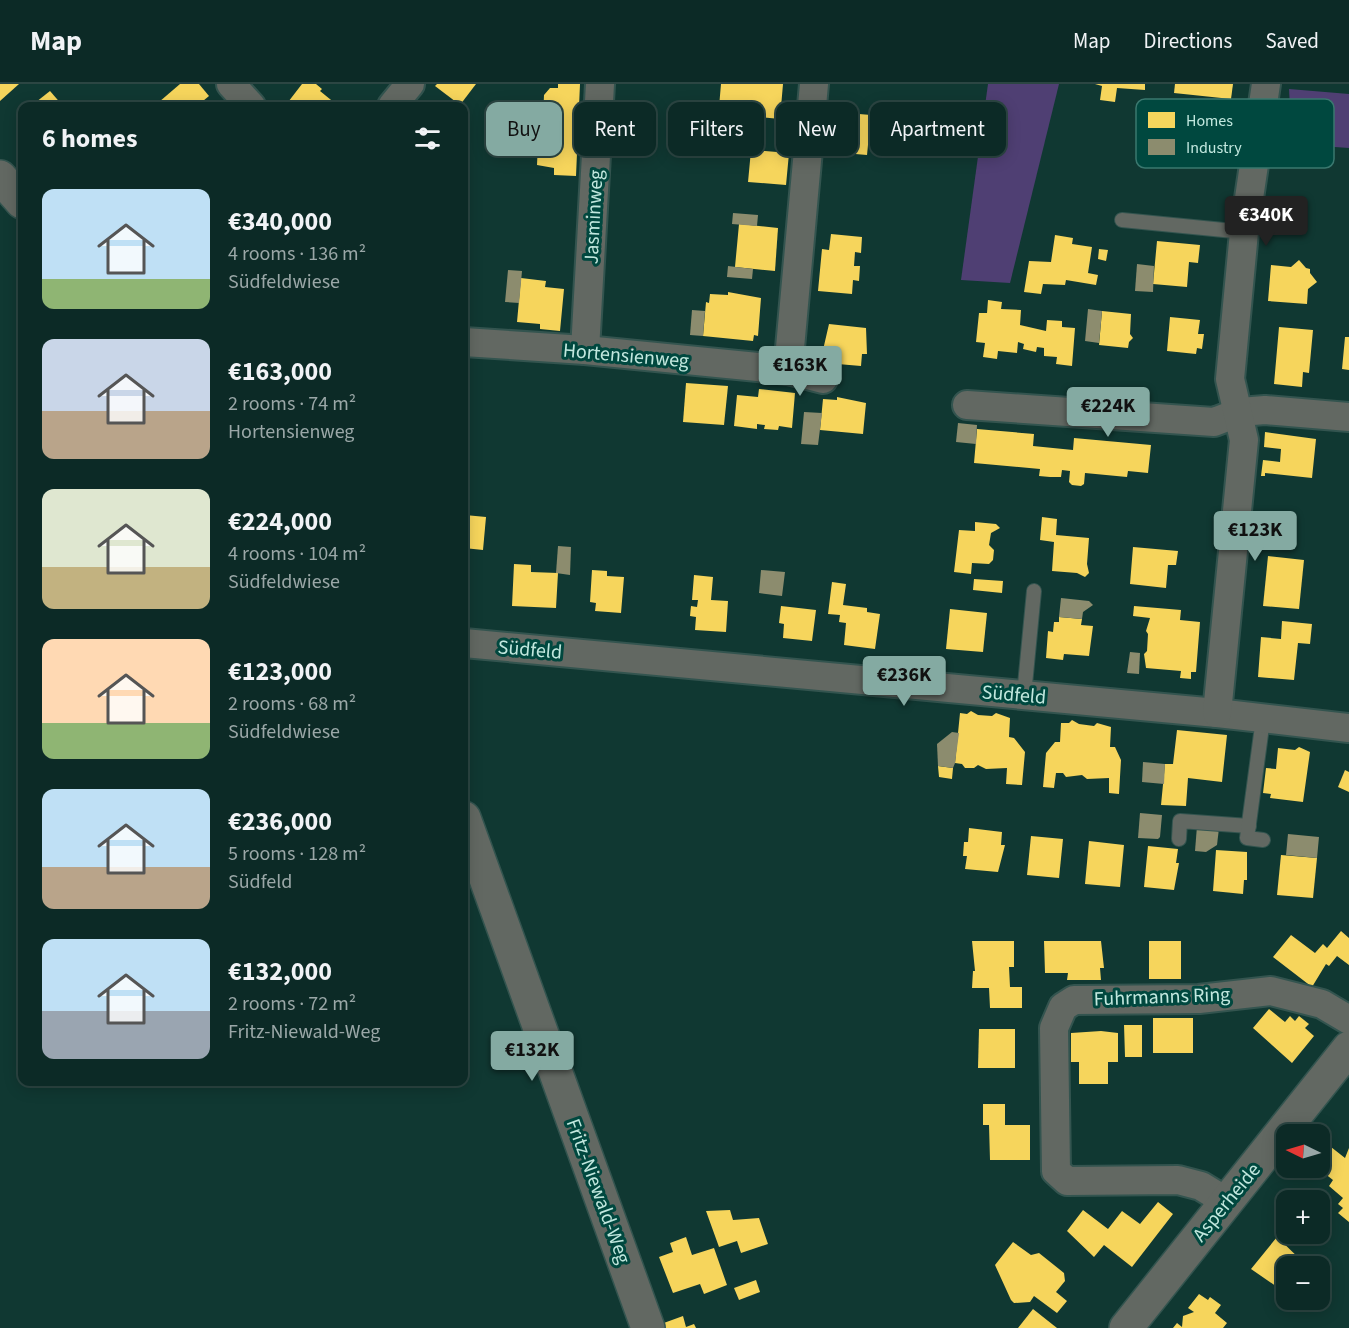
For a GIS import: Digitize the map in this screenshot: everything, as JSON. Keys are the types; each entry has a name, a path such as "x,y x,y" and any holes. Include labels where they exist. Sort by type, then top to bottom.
{"street":[{"path":"231,84 247,102"},
{"path":"395,102 410,84"},
{"name":"Jasminweg","path":"585,350 600,84"},
{"path":"788,370 814,84"},
{"path":"1264,99 1266,84"},
{"path":"1217,713 1244,440 1240,412 1230,379 1244,232 1254,168"},
{"path":"0,177 18,197"},
{"name":"Hortensienweg","path":"468,342 585,350 788,370 824,379"},
{"path":"967,405 1214,422 1240,412 1264,410 1349,417"},
{"name":"Südfeld","path":"468,644 1217,713 1349,728"},
{"name":"Fritz-Niewald-Weg","path":"468,829 648,1328"},
{"name":"Fuhrmanns Ring","path":"1227,1202 1201,1186 1178,1180 1067,1180 1056,1172 1054,1028 1064,1007 1074,1000 1094,998 1199,999 1271,991 1322,1004 1349,1020"},
{"name":"Asperheide","path":"1126,1328 1349,1048"}],"lane":[{"path":"1122,220 1244,232"},
{"path":"1024,695 1034,591"},
{"path":"1263,719 1247,838 1263,840"},
{"path":"1179,839 1180,821 1249,826"}],"shaded area":[{"path":"988,84 1059,84 1010,283 961,280 978,156 1006,156 1006,102 986,102"},
{"path":"1289,89 1349,94 1349,148 1334,147 1334,99 1290,99"}],"building: Homes":[{"path":"0,84 19,84 0,101"},
{"path":"180,84 199,84 209,96 202,102 159,102"},
{"path":"302,84 316,84 322,89 320,91 334,102 288,102"},
{"path":"437,84 476,84 462,102 456,102 435,86"},
{"path":"558,84 580,84 579,102 574,102 576,176 554,175 554,168 537,165 537,156 562,156 562,102 544,102 544,95 550,88 558,88"},
{"path":"721,84 783,84 781,102 776,102 776,119 764,118 764,102 719,102"},
{"path":"1095,84 1145,84 1145,90 1117,88 1115,102 1100,100 1102,86"},
{"path":"1175,84 1233,84 1231,99 1174,93"},
{"path":"50,91 60,102 36,102"},
{"path":"858,114 870,115 867,155 858,154"},
{"path":"764,151 776,152 776,156 789,156 786,185 748,182 750,156 764,156"},
{"path":"739,224 778,228 775,271 735,267"},
{"path":"831,234 862,237 861,253 855,252 854,266 860,266 859,281 853,280 852,294 818,291 822,249 829,250"},
{"path":"1055,235 1073,238 1072,244 1092,247 1088,273 1098,275 1096,285 1066,280 1065,285 1043,284 1041,294 1024,292 1029,261 1051,262"},
{"path":"1157,241 1200,245 1198,263 1189,262 1187,287 1153,284"},
{"path":"1099,249 1108,250 1106,261 1098,259"},
{"path":"1299,260 1310,269 1310,273 1317,282 1308,289 1307,304 1268,301 1271,265 1291,267"},
{"path":"521,278 546,281 545,287 564,289 560,331 540,329 540,324 517,322"},
{"path":"728,292 761,298 758,336 754,335 753,341 703,336 706,302 709,303 710,294 728,295"},
{"path":"988,300 1002,302 1001,309 1021,310 1020,325 1046,331 1047,320 1062,321 1062,327 1075,328 1072,366 1056,364 1057,357 1044,356 1044,348 1037,347 1036,352 1023,349 1024,344 1018,342 1017,353 998,351 997,359 983,357 985,343 976,342 979,313 987,313"},
{"path":"1102,311 1131,314 1130,334 1133,338 1128,348 1099,345"},
{"path":"1170,317 1200,320 1198,334 1204,334 1202,349 1197,348 1196,354 1167,351"},
{"path":"829,324 866,328 867,354 862,354 861,366 826,363 827,351 823,350"},
{"path":"1279,327 1313,330 1309,373 1303,372 1302,387 1274,384"},
{"path":"1345,337 1349,337 1349,370 1342,369"},
{"path":"686,383 728,386 724,425 683,422"},
{"path":"759,389 795,393 792,428 779,426 778,430 764,429 765,425 757,424 757,429 734,426 737,395 758,397"},
{"path":"837,397 866,403 863,434 820,430 823,399 837,400"},
{"path":"977,429 1034,434 1033,446 1073,450 1074,438 1151,445 1148,473 1128,471 1127,477 1085,473 1084,484 1081,486 1072,485 1069,482 1070,471 1062,470 1061,477 1050,477 1039,476 1040,469 974,463"},
{"path":"1265,432 1316,439 1312,478 1265,473 1265,476 1261,476 1263,460 1280,462 1281,449 1264,447"},
{"path":"468,515 486,517 483,550 468,548"},
{"path":"1042,517 1057,519 1056,535 1089,538 1087,564 1089,573 1085,577 1077,573 1052,571 1054,542 1040,540"},
{"path":"975,522 996,524 1000,528 991,533 989,545 994,550 993,560 989,564 972,563 971,574 954,572 959,530 975,531"},
{"path":"1133,547 1178,551 1176,565 1168,565 1166,588 1130,584"},
{"path":"1268,556 1304,560 1299,609 1263,606"},
{"path":"514,564 531,565 531,572 558,573 556,608 512,606"},
{"path":"592,570 607,571 607,576 624,577 621,613 595,611 596,603 590,602"},
{"path":"694,575 713,577 711,600 728,601 726,632 695,630 696,617 690,616 691,606 697,607 698,600 692,600"},
{"path":"974,579 1003,581 1002,593 973,590"},
{"path":"832,582 846,584 843,605 867,608 867,612 880,614 875,649 844,645 846,623 839,622 840,615 828,614"},
{"path":"781,606 816,610 812,641 783,638 784,624 779,623"},
{"path":"1134,606 1181,610 1180,620 1200,622 1196,672 1191,672 1191,679 1180,678 1181,671 1146,668 1144,654 1147,651 1148,634 1146,631 1150,618 1133,616"},
{"path":"950,609 987,613 983,652 946,649"},
{"path":"1059,617 1082,619 1081,625 1093,626 1089,656 1064,654 1063,660 1046,658 1048,631 1053,632 1054,622 1059,622"},
{"path":"1282,621 1312,624 1310,644 1298,643 1294,680 1258,677 1261,637 1281,639"},
{"path":"971,711 978,715 992,716 996,713 1010,718 1009,737 1014,738 1025,752 1022,785 1006,784 1007,768 986,769 978,765 974,768 965,768 962,764 955,763 960,713 967,714"},
{"path":"1072,720 1079,724 1094,726 1097,723 1111,727 1110,747 1115,747 1121,760 1119,794 1109,793 1109,778 1087,779 1082,775 1066,777 1063,773 1056,773 1054,788 1043,787 1046,753 1055,742 1060,742 1061,723 1069,723"},
{"path":"1177,730 1227,735 1222,782 1188,778 1186,806 1161,805 1165,764 1173,764"},
{"path":"1299,747 1310,752 1303,802 1270,798 1271,794 1263,793 1266,768 1276,769 1278,748 1295,750"},
{"path":"938,766 953,768 952,779 939,777"},
{"path":"1345,770 1349,772 1349,792 1338,787"},
{"path":"969,828 1002,832 1001,845 1005,845 998,872 965,869 967,856 963,856 964,842 968,842"},
{"path":"1031,836 1063,839 1059,878 1027,875"},
{"path":"1089,841 1124,845 1120,887 1085,884"},
{"path":"1148,846 1178,849 1176,863 1179,863 1174,890 1144,887"},
{"path":"1216,850 1247,852 1247,880 1244,880 1243,894 1213,891"},
{"path":"1281,855 1317,858 1313,898 1277,895"},
{"path":"1341,931 1349,938 1349,965 1337,956 1329,966 1326,964 1312,987 1273,957 1291,935 1315,953 1323,944 1327,948"},
{"path":"972,941 1014,941 1014,967 1009,967 1010,987 1022,987 1022,1008 990,1008 989,988 972,988 973,971 975,971"},
{"path":"1044,941 1101,941 1104,968 1100,968 1101,980 1067,980 1068,973 1045,973"},
{"path":"1149,941 1181,941 1181,979 1149,979"},
{"path":"1269,1009 1285,1022 1290,1016 1295,1021 1299,1016 1309,1024 1305,1028 1314,1036 1292,1063 1253,1028"},
{"path":"1153,1018 1193,1018 1193,1053 1153,1053"},
{"path":"1124,1025 1142,1025 1142,1057 1125,1057"},
{"path":"979,1029 1015,1029 1015,1068 978,1068"},
{"path":"1101,1031 1118,1033 1118,1062 1108,1062 1108,1084 1079,1084 1079,1062 1071,1062 1071,1033"},
{"path":"983,1104 1005,1104 1005,1125 1030,1125 1030,1160 990,1160 989,1125 983,1125"},
{"path":"1330,1148 1345,1158 1349,1148 1349,1222 1338,1213 1343,1208 1338,1204 1343,1198 1329,1186 1333,1180 1330,1178"},
{"path":"1158,1202 1173,1214 1132,1267 1104,1245 1094,1257 1067,1231 1083,1210 1108,1229 1122,1211 1140,1224"},
{"path":"730,1210 733,1220 759,1218 768,1244 741,1253 737,1241 719,1247 706,1211"},
{"path":"686,1237 692,1255 714,1248 727,1285 704,1294 700,1284 673,1293 659,1257 673,1252 670,1243"},
{"path":"1276,1238 1276,1244 1284,1244 1297,1256 1276,1256 1276,1286 1251,1269"},
{"path":"1013,1242 1031,1255 1039,1253 1064,1273 1065,1281 1056,1292 1067,1301 1057,1313 1034,1296 1030,1302 1014,1303 1011,1300 995,1265"},
{"path":"756,1280 760,1292 739,1300 734,1288"},
{"path":"1199,1294 1208,1300 1210,1297 1221,1305 1215,1313 1227,1323 1223,1328 1173,1328 1177,1323 1182,1327 1183,1316 1194,1312 1188,1308"},
{"path":"1033,1309 1057,1328 1018,1328"},
{"path":"683,1316 686,1327 694,1324 696,1328 662,1328 661,1324"}],"building: Industry":[{"path":"733,213 758,215 757,226 732,224"},
{"path":"1137,264 1154,266 1153,292 1135,291"},
{"path":"728,266 753,269 752,279 727,277"},
{"path":"508,270 522,271 519,303 505,302"},
{"path":"1088,309 1102,311 1099,343 1085,341"},
{"path":"692,310 705,311 703,336 690,335"},
{"path":"804,412 822,413 818,445 801,444"},
{"path":"958,423 977,425 976,444 956,442"},
{"path":"558,546 571,547 570,575 556,573"},
{"path":"761,570 785,572 782,596 759,593"},
{"path":"1061,598 1089,601 1093,605 1083,612 1082,619 1059,617"},
{"path":"1130,652 1140,653 1139,674 1127,673"},
{"path":"952,732 959,733 953,768 938,766 937,744"},
{"path":"1143,762 1165,764 1164,784 1142,782"},
{"path":"1140,813 1162,815 1158,839 1138,838"},
{"path":"1197,826 1219,828 1217,845 1206,852 1195,851"},
{"path":"1288,834 1319,837 1317,858 1286,855"}]}
